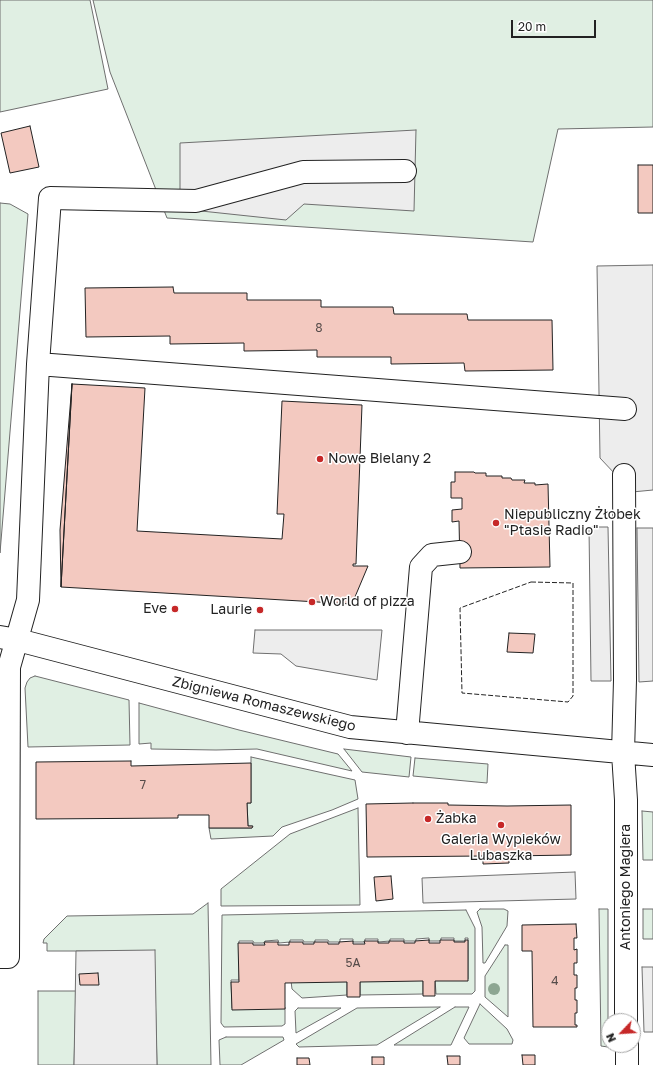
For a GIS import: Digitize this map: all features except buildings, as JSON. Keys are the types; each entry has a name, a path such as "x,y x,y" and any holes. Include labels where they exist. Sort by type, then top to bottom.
{"street":[{"path":"0,957 8,957 9,638 28,600 38,364 50,198 196,201 303,172 405,171"},
{"path":"38,364 625,409"},
{"name":"Antoniego Magiera","path":"624,475 625,680 623,753 626,800 626,1013"},
{"path":"407,732 421,567 432,555 460,552"},
{"name":"Zbigniewa Romaszewskiego","path":"9,638 350,727 653,755"},
{"path":"626,1053 627,1065"}],"green space":[{"path":"0,0 90,0 108,89 0,112"},
{"path":"93,0 653,0 653,127 558,129 533,242 167,218 110,72"},
{"path":"0,203 10,204 28,214 0,553"},
{"path":"35,676 129,700 130,745 28,747 25,688 30,678"},
{"path":"139,703 239,730 338,754 352,771 257,749 151,749 151,743 139,744"},
{"path":"344,749 411,757 409,777 362,772"},
{"path":"251,757 355,780 358,799 332,810 282,827 273,836 211,839 209,828 252,828 252,826 248,826 247,803 251,803"},
{"path":"415,758 488,764 487,783 413,776"},
{"path":"358,808 360,905 221,906 221,889 290,834"},
{"path":"642,811 653,812 653,860 643,860"},
{"path":"208,903 211,1065 157,1065 154,951 47,951 47,943 43,943 44,939 67,916 193,914"},
{"path":"480,909 504,909 508,911 507,926 485,963 483,963 482,927 477,912"},
{"path":"599,909 608,909 608,1013 601,1013 601,1046"},
{"path":"643,909 653,909 653,939 643,939"},
{"path":"466,910 475,928 475,991 472,994 436,994 435,979 468,979 468,938 465,938 465,941 454,941 454,938 441,938 441,941 429,941 429,938 416,939 416,941 390,939 390,941 378,942 378,939 365,939 365,942 353,942 353,939 340,939 340,942 329,942 328,940 304,942 303,940 290,940 290,942 279,943 278,940 265,941 265,943 239,941 239,980 231,980 232,1008 285,1007 285,1024 282,1026 224,1027 221,1023 222,915"},
{"path":"505,945 508,945 508,1017 485,997 485,976"},
{"path":"423,979 423,994 360,995 360,980"},
{"path":"291,981 347,981 347,995 302,998 292,989"},
{"path":"38,991 76,991 74,1065 38,1065"},
{"path":"480,1004 507,1029 513,1040 512,1044 469,1044 464,1038"},
{"path":"440,1007 377,1045 299,1047 296,1044 357,1008"},
{"path":"455,1007 469,1007 451,1045 394,1045"},
{"path":"298,1008 341,1008 296,1033 295,1011"},
{"path":"226,1037 283,1037 284,1040 241,1065 220,1065 219,1040"}],"shaded area":[{"path":"416,130 414,211 304,204 286,220 173,208 180,201 180,143"},
{"path":"653,265 653,490 632,492 600,458 597,266"},
{"path":"589,527 608,527 611,681 591,681"},
{"path":"637,528 653,528 653,681 639,682"},
{"path":"255,630 382,630 377,680 296,666 281,654 253,653"},
{"path":"575,872 576,899 423,903 422,878"},
{"path":"155,950 157,1065 74,1065 76,951"},
{"path":"642,967 653,967 653,1032 644,1032"}],"fence":[{"path":"531,582 573,583 573,696 568,702 462,693 460,608 531,582"}],"place":[{"name":"Nowe Bielany 2","path":"320,459"},
{"name":"Niepubliczny Żłobek \"Ptasie Radio\"","path":"496,523"},
{"name":"World of pizza","path":"312,602"},
{"name":"Eve","path":"175,609"},
{"name":"Laurie","path":"260,610"},
{"name":"Żabka","path":"428,819"},
{"name":"Galeria Wypieków Lubaszka","path":"501,825"}]}
